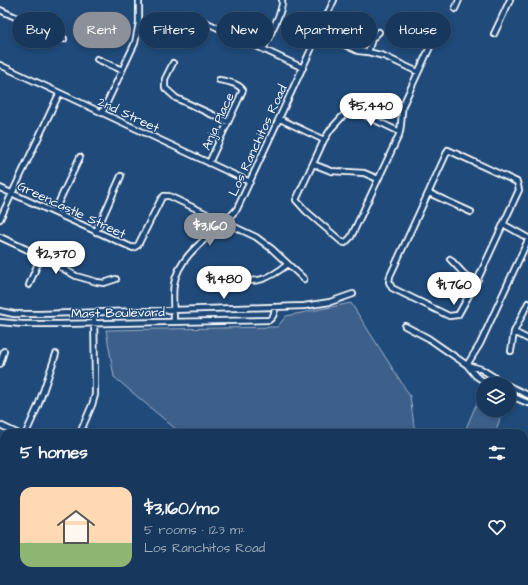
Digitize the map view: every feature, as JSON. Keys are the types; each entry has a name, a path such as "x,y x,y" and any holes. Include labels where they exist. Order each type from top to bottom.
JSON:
{"street":[{"path":"102,114 135,43 139,23 139,0"},
{"path":"263,49 283,5 282,0"},
{"name":"Los Ranchitos Road","path":"329,12 334,0"},
{"path":"455,9 459,0"},
{"path":"494,34 510,0"},
{"path":"0,10 12,15"},
{"path":"209,24 303,68"},
{"path":"368,52 372,40 379,32"},
{"name":"Los Ranchitos Road","path":"174,322 174,284 182,262 237,209 312,48"},
{"path":"352,48 358,51 384,56 418,72"},
{"path":"400,132 350,108 330,129 324,140 296,200 306,211 342,242 345,243 351,237 400,132 403,105 430,48"},
{"path":"97,59 122,70"},
{"path":"173,63 165,79 165,88 176,98 228,122"},
{"name":"2nd Street","path":"0,65 59,94 250,182"},
{"name":"Anja Place","path":"210,163 243,90 240,86 219,80"},
{"path":"0,219 59,94"},
{"path":"280,119 324,140"},
{"path":"448,150 516,182 519,190 477,281 458,315 449,316 392,288 389,282 390,276 429,193 448,150"},
{"path":"54,212 80,157"},
{"path":"313,164 331,171 364,172 378,179"},
{"path":"96,232 121,176"},
{"name":"Greencastle Street","path":"0,188 133,248 138,246 157,206 164,196 169,196 225,222"},
{"path":"429,193 471,212"},
{"path":"225,222 256,237 304,279"},
{"path":"467,365 480,344 528,239 504,224"},
{"path":"0,237 41,256 76,276 104,283 116,279"},
{"path":"28,284 41,256"},
{"path":"450,259 465,275 477,281"},
{"path":"230,280 247,282 262,280 273,275 288,264"},
{"name":"Mast Boulevard","path":"0,311 14,314 34,314 304,306 330,302 353,294"},
{"path":"511,351 514,332 528,303"},
{"name":"Mast Boulevard","path":"0,322 22,324 269,320 273,318 275,307"},
{"path":"82,429 92,405 96,379 94,313"},
{"path":"405,326 428,338 467,365 478,377"},
{"path":"514,332 528,339"},
{"path":"0,364 4,352"},
{"path":"28,429 38,406 56,354"},
{"path":"467,365 481,369 493,377"},
{"path":"516,389 528,395"},
{"path":"516,398 528,403"}],"shaded area":[{"path":"351,303 410,396 414,429 176,429 114,377 106,330 277,327 286,316"},
{"path":"476,405 476,417 501,417 496,429 466,429"}]}
